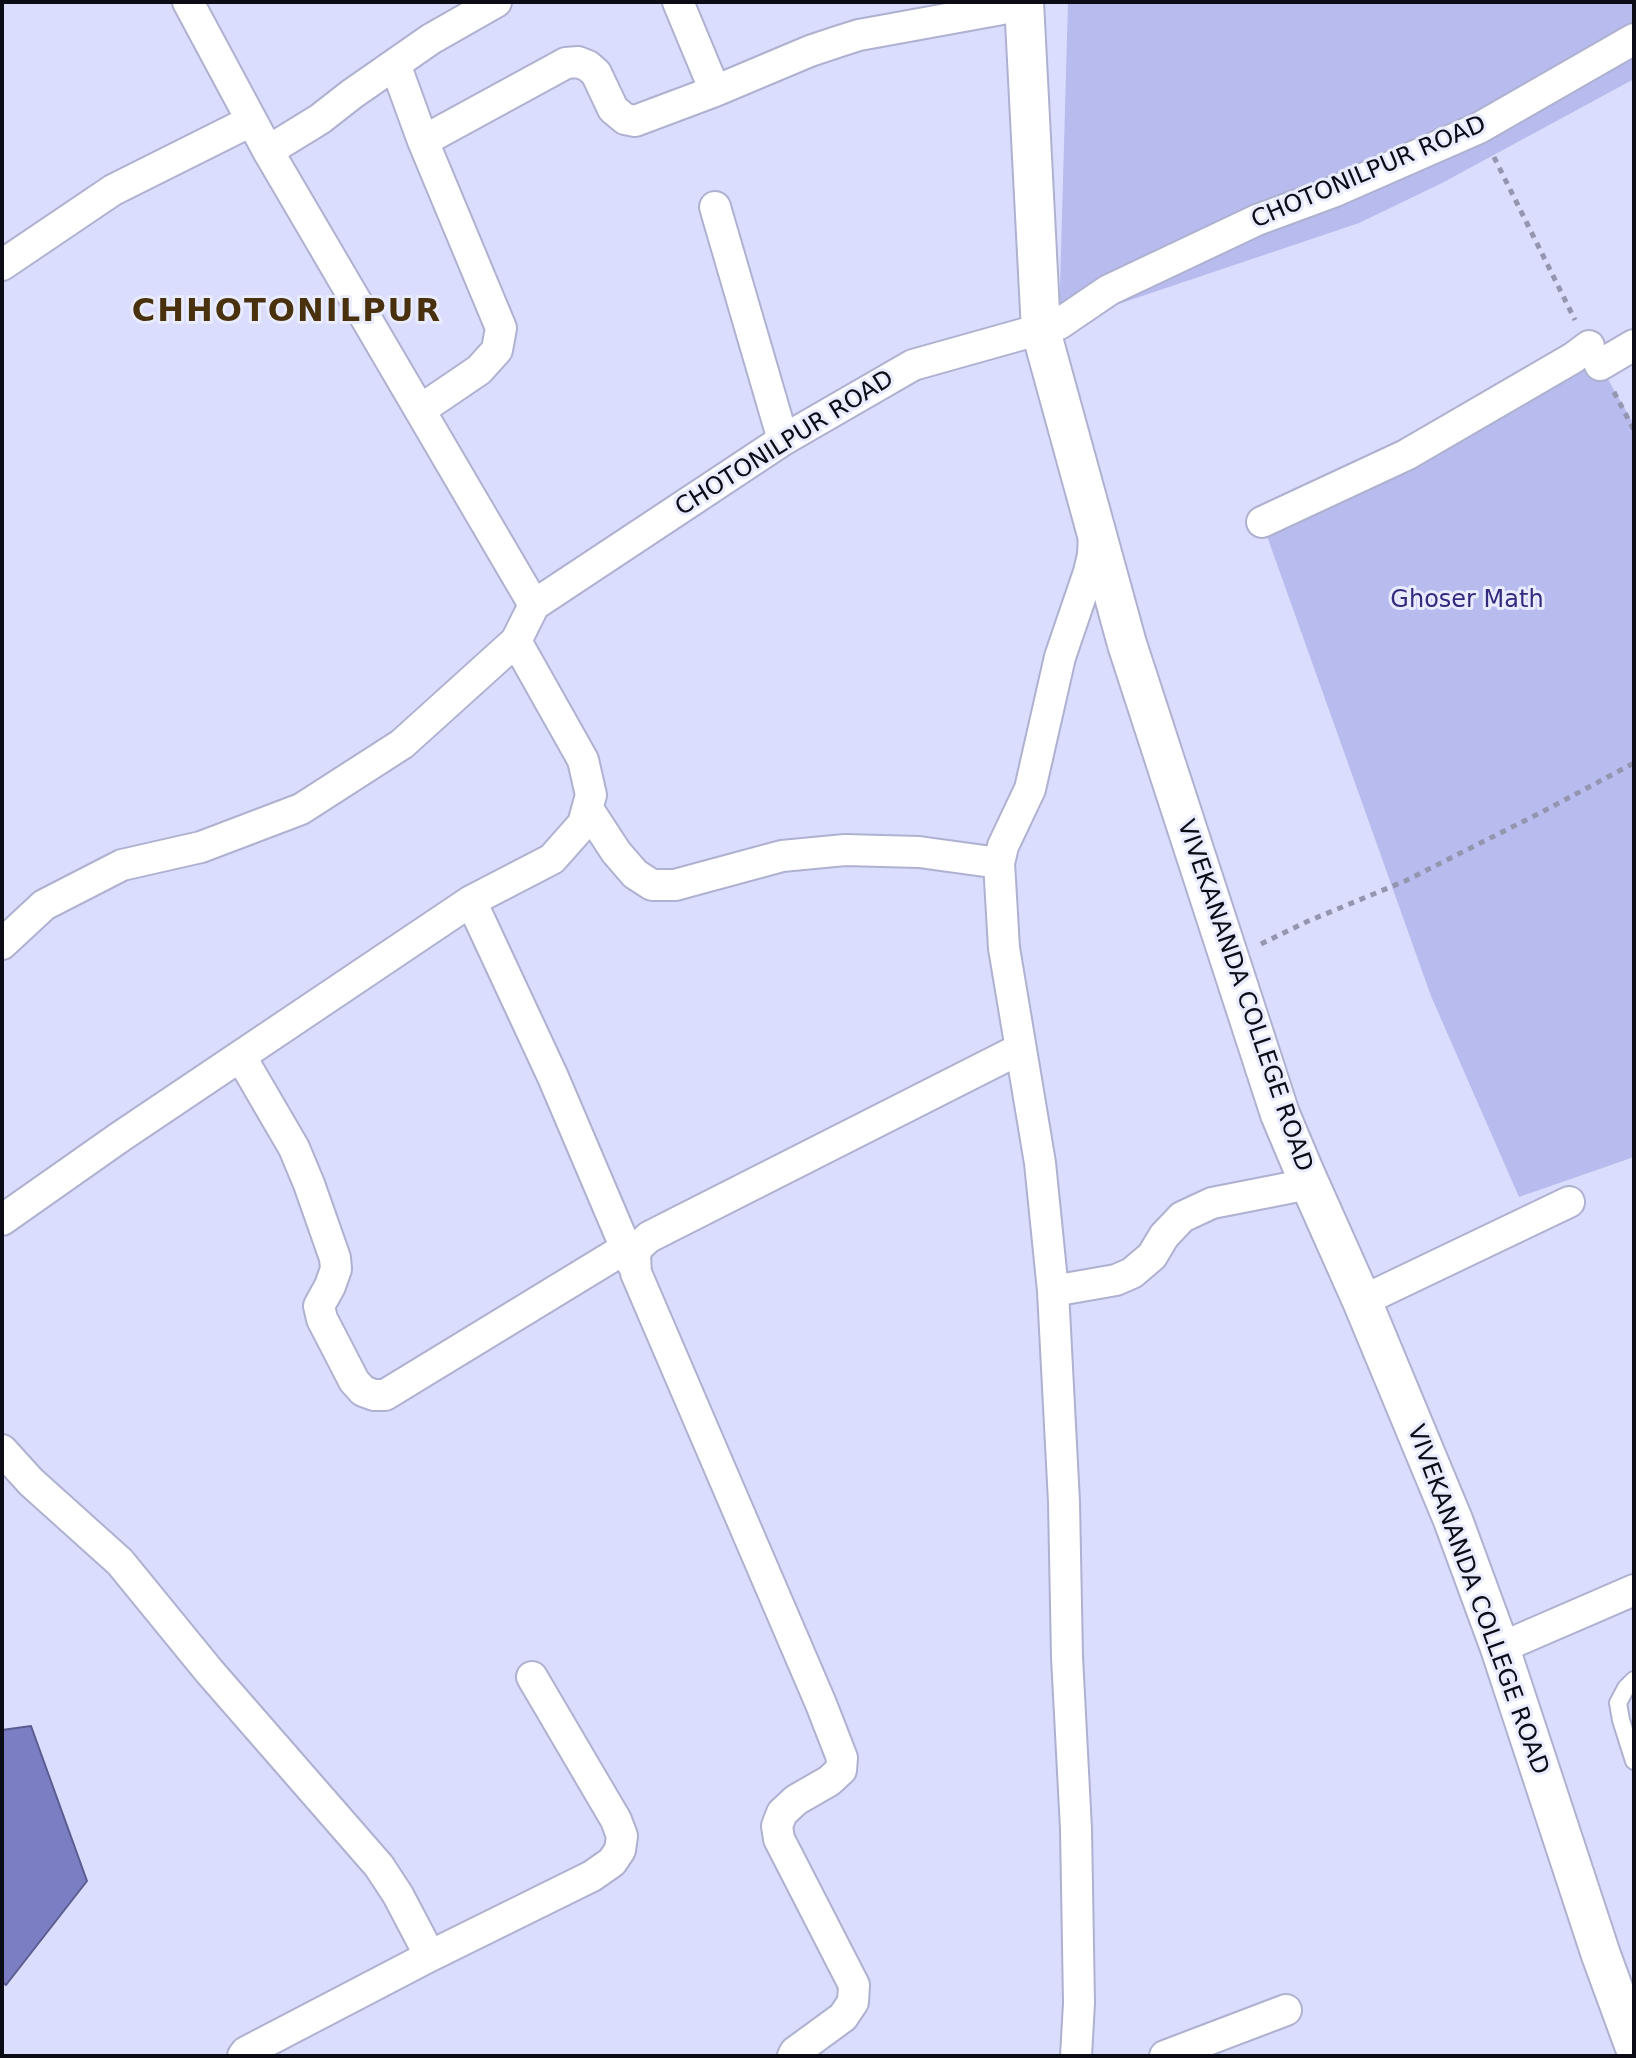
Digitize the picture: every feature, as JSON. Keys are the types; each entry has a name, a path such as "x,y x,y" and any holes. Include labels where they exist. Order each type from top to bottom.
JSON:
{"street":[{"path":"188,2 268,151 534,605"},
{"path":"268,151 320,119 431,39 496,2"},
{"path":"678,2 715,91"},
{"path":"423,141 566,63 578,62 588,66 596,73 613,109 625,119 635,121 849,38 1023,3"},
{"name":"VIVEKANANDA COLLEGE ROAD","path":"1023,3 1041,331 1127,644 1280,1114 1453,1520 1500,1648 1601,1955 1634,2045"},
{"name":"CHOTONILPUR ROAD","path":"2,944 44,905 122,865 201,847 301,809 402,744 516,641 534,605 783,440 913,365 1059,324 1109,290 1243,226 1333,192 1479,128 1634,39"},
{"path":"395,64 423,141 501,328 497,350 479,370 420,410"},
{"path":"2,265 113,190 251,121"},
{"path":"715,207 783,440"},
{"path":"1262,522 1406,455 1573,358 1594,356 1634,345"},
{"path":"1076,2056 1079,2003 1076,1829 1053,1291 1040,1163 1004,948 999,863 1003,846 1030,789 1060,657 1089,572 1095,524"},
{"path":"2,1220 471,901 552,859 583,824 591,795 583,760 516,641"},
{"path":"588,809 616,852 635,874 652,885 675,885 782,856 845,850 919,852 999,863"},
{"path":"471,901 553,1077 842,1758 841,1770 829,1781 796,1800 782,1813 777,1826 779,1839 854,1985 853,2002 843,2017 793,2056"},
{"path":"241,1057 294,1148 335,1258 336,1269 319,1306 322,1319 354,1381 363,1391 385,1395 631,1260 638,1247 649,1237 1020,1049"},
{"path":"1053,1291 1116,1280 1132,1273 1152,1256 1164,1236 1182,1217 1212,1203 1309,1184"},
{"path":"1362,1301 1569,1202"},
{"path":"2,1450 31,1482 120,1562 219,1683 379,1866 430,1956"},
{"path":"1500,1648 1634,1590"},
{"path":"243,2056 430,1956 592,1876 612,1862 620,1850 622,1836 616,1820 532,1677"},
{"path":"1165,2056 1286,2010"}],"lane":[{"path":"1634,1680 1618,1703 1634,1761"}],"path":[{"path":"1479,128 1634,430"},
{"path":"1229,959 1306,922 1405,881 1634,763"}],"green space":[{"path":"1068,2 1634,2 1634,79 1442,183 1359,223 1059,324"},
{"name":"Ghoser Math","path":"1589,346 1634,425 1634,1157 1519,1197 1431,996 1262,522"}],"shaded area":[{"path":"31,1726 87,1881 6,1985 2,1982 2,1730"}],"district":[{"name":"CHHOTONILPUR","path":"287,313"}]}
